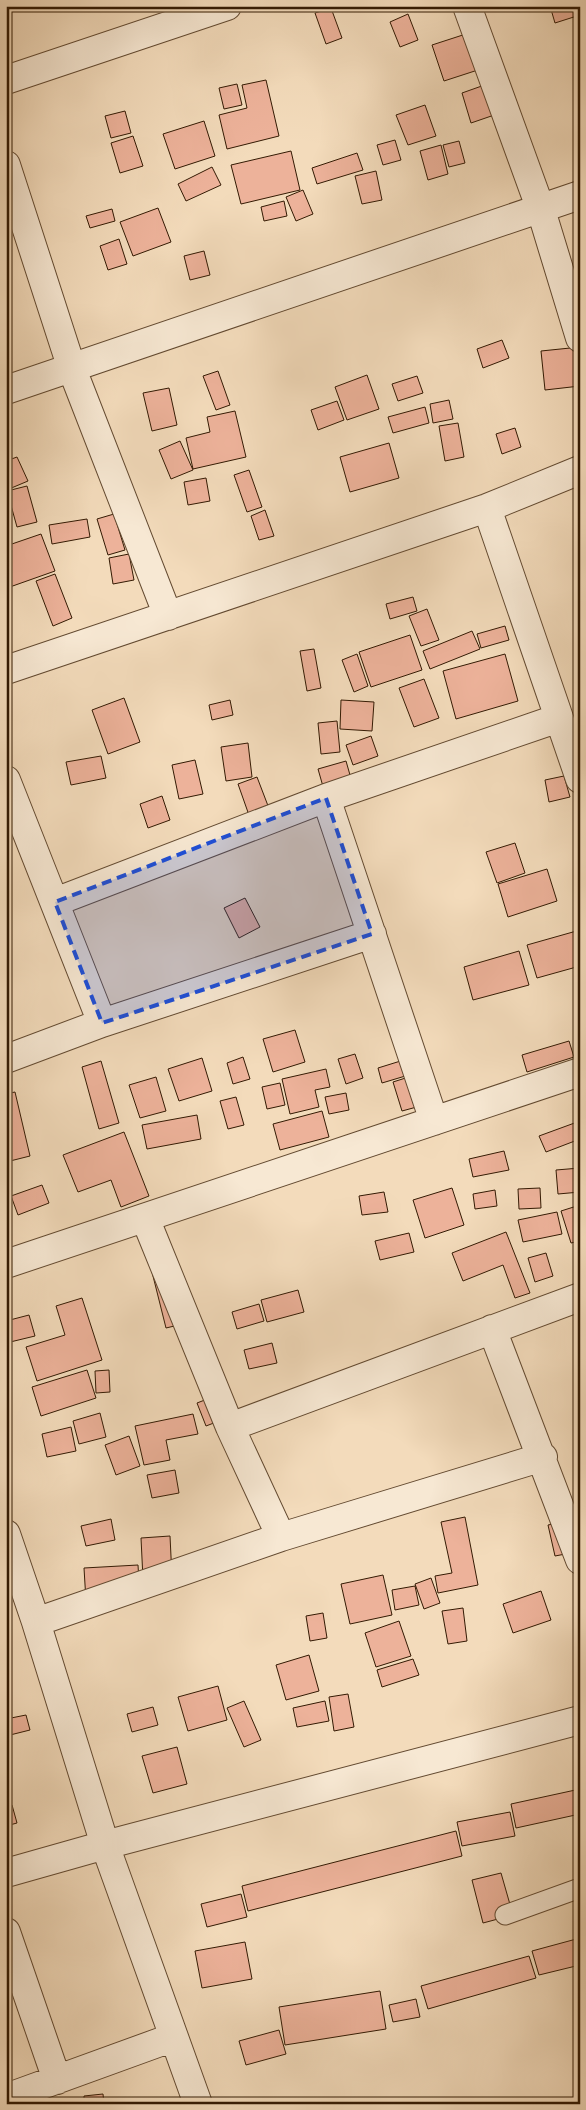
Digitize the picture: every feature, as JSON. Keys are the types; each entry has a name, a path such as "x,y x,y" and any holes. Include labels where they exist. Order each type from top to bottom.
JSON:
{"street":[{"path":"6,80 227,6"},
{"path":"467,6 541,210 580,338"},
{"path":"6,166 72,369 168,616"},
{"path":"6,390 580,196"},
{"path":"6,670 487,508 580,470"},
{"path":"487,508 580,779"},
{"path":"56,902 326,798 559,718"},
{"path":"6,780 56,902 102,1023"},
{"path":"326,798 434,1121"},
{"path":"6,1059 102,1023 372,934"},
{"path":"6,1264 580,1072"},
{"path":"145,1218 230,1427 281,1537"},
{"path":"230,1427 580,1297"},
{"path":"492,1329 580,1560"},
{"path":"36,1622 281,1537 542,1457"},
{"path":"6,1534 36,1622 104,1845 198,2104"},
{"path":"6,1873 104,1845 580,1720"},
{"path":"6,1932 57,2080"},
{"path":"6,2098 174,2037"}],"lane":[{"path":"506,1915 580,1888"}],"highlighted area":[{"path":"326,798 372,934 102,1023 55,902"}],"building":[{"path":"550,6 580,6 580,15 555,23"},
{"path":"331,8 342,38 326,44 315,13"},
{"path":"408,14 418,40 400,47 390,22"},
{"path":"472,32 484,68 444,81 432,45"},
{"path":"266,80 279,136 227,149 219,115 247,108 242,85"},
{"path":"493,82 503,112 471,123 462,93"},
{"path":"237,84 242,105 224,109 219,88"},
{"path":"425,105 436,136 408,145 396,115"},
{"path":"125,111 131,133 111,138 105,116"},
{"path":"580,119 580,141 575,120"},
{"path":"204,121 215,156 175,169 163,134"},
{"path":"133,136 143,166 120,173 111,143"},
{"path":"395,140 401,160 383,165 377,145"},
{"path":"459,141 465,163 449,167 443,145"},
{"path":"441,145 448,174 428,180 420,151"},
{"path":"291,151 300,190 241,204 231,165"},
{"path":"357,153 363,170 317,184 312,168"},
{"path":"212,167 221,185 186,201 178,184"},
{"path":"376,171 382,200 362,204 355,176"},
{"path":"303,190 313,214 296,221 286,197"},
{"path":"284,201 287,216 264,221 261,207"},
{"path":"158,208 171,242 133,256 120,222"},
{"path":"112,209 115,221 90,228 86,216"},
{"path":"119,239 127,264 108,270 100,246"},
{"path":"204,251 210,275 190,280 184,256"},
{"path":"502,340 509,358 483,368 477,349"},
{"path":"580,347 580,386 545,390 541,351"},
{"path":"218,371 230,405 216,410 203,376"},
{"path":"367,375 379,409 347,420 335,387"},
{"path":"417,376 423,393 398,401 392,384"},
{"path":"169,388 177,425 152,431 143,393"},
{"path":"449,400 453,419 433,423 430,404"},
{"path":"337,401 344,420 318,430 311,410"},
{"path":"425,407 429,423 393,433 388,417"},
{"path":"235,411 246,457 193,469 186,438 210,432 207,417"},
{"path":"458,423 464,457 445,461 439,426"},
{"path":"515,428 521,447 502,454 496,434"},
{"path":"180,441 193,470 171,479 159,450"},
{"path":"389,443 399,478 350,492 340,457"},
{"path":"17,457 28,481 9,489 6,483 6,461"},
{"path":"249,470 262,507 247,512 234,475"},
{"path":"206,478 210,501 188,505 184,482"},
{"path":"27,486 37,522 17,527 7,491"},
{"path":"265,510 274,536 259,540 251,516"},
{"path":"114,514 125,550 108,555 97,519"},
{"path":"87,519 90,537 52,544 49,525"},
{"path":"41,534 55,571 7,588 6,546"},
{"path":"129,554 134,580 113,584 109,558"},
{"path":"55,574 72,618 53,626 36,581"},
{"path":"413,597 417,611 390,619 386,604"},
{"path":"427,609 439,640 421,646 409,616"},
{"path":"505,626 509,640 481,648 477,634"},
{"path":"472,631 480,649 430,669 423,651"},
{"path":"410,635 422,670 371,687 359,652"},
{"path":"314,649 321,688 307,691 300,651"},
{"path":"357,654 368,686 354,692 342,660"},
{"path":"505,654 518,701 456,719 443,671"},
{"path":"424,679 439,718 414,727 399,688"},
{"path":"124,698 140,742 108,754 92,710"},
{"path":"230,700 233,715 212,720 209,705"},
{"path":"341,700 374,702 372,731 340,729"},
{"path":"337,721 340,752 321,754 318,723"},
{"path":"371,736 378,756 353,765 346,745"},
{"path":"248,743 252,777 226,781 221,747"},
{"path":"101,756 106,778 71,785 66,762"},
{"path":"195,760 203,794 179,799 172,765"},
{"path":"346,761 352,782 324,790 318,769"},
{"path":"564,776 570,797 549,802 545,780"},
{"path":"257,777 270,811 250,818 238,784"},
{"path":"162,796 170,820 148,828 140,804"},
{"path":"515,843 525,873 497,883 486,852"},
{"path":"547,869 557,901 508,917 498,884"},
{"path":"245,898 260,927 239,938 224,908"},
{"path":"580,930 580,966 537,978 527,945"},
{"path":"519,951 529,985 473,1000 464,967"},
{"path":"295,1030 305,1062 273,1072 263,1039"},
{"path":"569,1041 574,1057 527,1072 522,1055"},
{"path":"355,1054 363,1078 346,1084 338,1059"},
{"path":"243,1057 250,1079 233,1084 227,1063"},
{"path":"202,1058 212,1091 179,1101 168,1069"},
{"path":"407,1059 412,1074 382,1083 378,1068"},
{"path":"101,1061 119,1123 99,1129 82,1067"},
{"path":"326,1069 330,1087 315,1090 319,1107 290,1114 282,1079"},
{"path":"415,1075 424,1105 402,1111 393,1082"},
{"path":"156,1077 166,1111 140,1118 129,1085"},
{"path":"280,1083 285,1105 267,1109 262,1087"},
{"path":"15,1092 30,1156 6,1162 6,1094"},
{"path":"346,1093 349,1110 329,1114 325,1097"},
{"path":"236,1097 244,1125 228,1129 220,1101"},
{"path":"322,1111 329,1137 280,1150 273,1124"},
{"path":"197,1115 201,1139 147,1149 142,1125"},
{"path":"580,1121 580,1139 546,1152 539,1136"},
{"path":"124,1132 149,1196 121,1207 111,1180 78,1192 63,1155"},
{"path":"504,1151 509,1170 473,1177 469,1159"},
{"path":"580,1168 580,1192 558,1194 556,1170"},
{"path":"42,1185 49,1203 18,1215 11,1196"},
{"path":"452,1188 464,1225 425,1238 413,1200"},
{"path":"540,1188 541,1208 519,1209 518,1189"},
{"path":"495,1190 497,1206 475,1209 473,1194"},
{"path":"384,1192 388,1212 362,1215 359,1196"},
{"path":"580,1205 580,1241 571,1243 561,1211"},
{"path":"557,1212 562,1234 523,1242 518,1220"},
{"path":"506,1232 530,1293 515,1298 503,1265 463,1281 452,1253"},
{"path":"409,1233 414,1252 380,1260 375,1241"},
{"path":"546,1253 553,1276 535,1282 528,1258"},
{"path":"151,1268 187,1323 166,1328"},
{"path":"298,1290 304,1312 267,1322 261,1300"},
{"path":"82,1298 102,1360 37,1381 26,1347 65,1335 56,1306"},
{"path":"259,1304 264,1321 237,1329 232,1312"},
{"path":"29,1315 35,1336 6,1343 6,1321"},
{"path":"272,1343 277,1363 249,1369 244,1350"},
{"path":"87,1370 96,1398 41,1416 32,1387"},
{"path":"109,1370 110,1392 96,1393 95,1371"},
{"path":"223,1393 232,1416 206,1426 197,1403"},
{"path":"100,1413 106,1437 79,1444 73,1421"},
{"path":"193,1414 198,1434 166,1440 170,1460 144,1465 135,1426"},
{"path":"71,1427 76,1451 47,1457 42,1434"},
{"path":"129,1436 140,1466 116,1475 105,1445"},
{"path":"175,1470 179,1493 152,1498 147,1475"},
{"path":"465,1517 478,1585 438,1593 435,1576 452,1573 441,1522"},
{"path":"111,1519 115,1540 86,1546 81,1526"},
{"path":"568,1521 576,1552 555,1556 548,1525"},
{"path":"170,1536 172,1577 143,1579 141,1538"},
{"path":"138,1565 140,1598 86,1601 84,1568"},
{"path":"383,1575 392,1615 350,1624 341,1584"},
{"path":"431,1578 440,1603 424,1609 415,1584"},
{"path":"415,1586 419,1605 395,1610 392,1590"},
{"path":"541,1591 551,1620 513,1633 503,1604"},
{"path":"463,1608 467,1641 448,1644 442,1611"},
{"path":"323,1613 327,1638 310,1641 306,1616"},
{"path":"399,1621 411,1656 376,1667 365,1633"},
{"path":"309,1655 319,1691 286,1700 276,1665"},
{"path":"413,1659 419,1675 382,1687 377,1670"},
{"path":"218,1686 227,1720 188,1731 178,1697"},
{"path":"348,1694 354,1727 334,1731 329,1697"},
{"path":"244,1701 261,1740 244,1747 227,1708"},
{"path":"325,1701 329,1721 297,1727 293,1708"},
{"path":"153,1707 158,1725 132,1732 127,1714"},
{"path":"26,1715 30,1730 6,1736 6,1719"},
{"path":"177,1747 187,1784 153,1793 142,1756"},
{"path":"580,1789 580,1814 516,1828 511,1804"},
{"path":"12,1805 17,1823 6,1826 6,1806"},
{"path":"510,1812 515,1836 462,1846 457,1822"},
{"path":"456,1831 462,1856 248,1911 242,1886"},
{"path":"501,1873 513,1915 483,1923 472,1880"},
{"path":"241,1894 247,1917 207,1927 201,1904"},
{"path":"580,1938 580,1965 539,1975 532,1951"},
{"path":"245,1942 252,1979 202,1988 195,1951"},
{"path":"529,1956 536,1978 428,2009 421,1986"},
{"path":"380,1991 386,2029 285,2045 279,2007"},
{"path":"416,1999 420,2017 393,2022 389,2005"},
{"path":"279,2030 286,2054 246,2065 239,2041"},
{"path":"103,2094 104,2104 84,2104 84,2096"}]}
